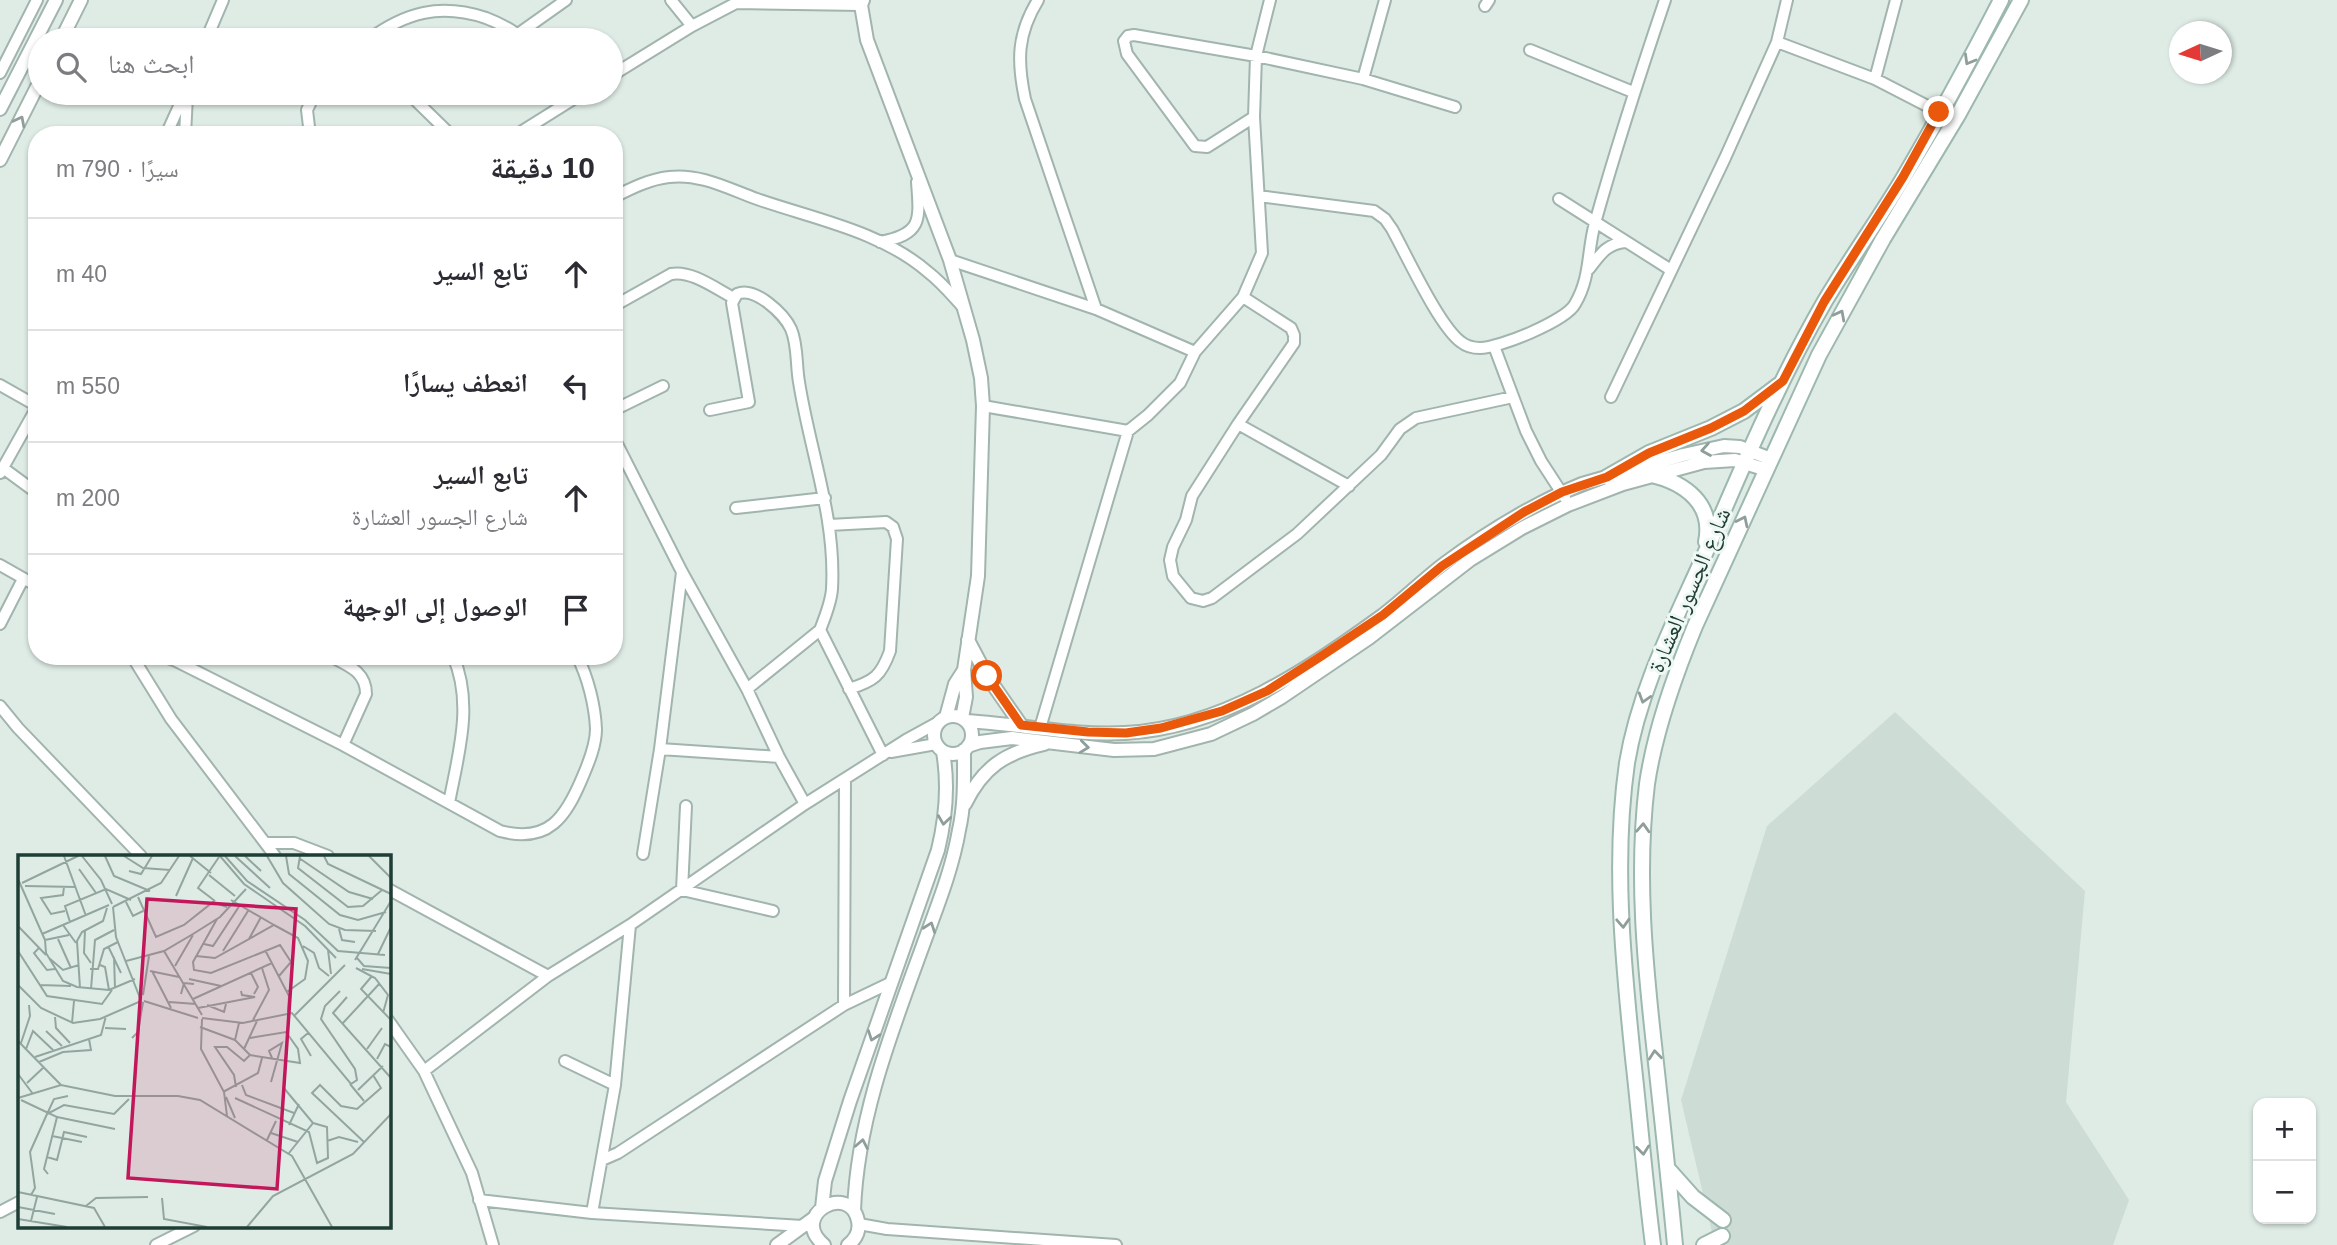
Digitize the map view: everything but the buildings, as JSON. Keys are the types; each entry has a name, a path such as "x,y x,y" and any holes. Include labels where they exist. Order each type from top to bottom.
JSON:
{"main road":[{"name":"شارع الجسور العشارة","path":"1652,1238 1625,964 1621,877 1624,789 1628,759 1646,691 1747,456 1783,381 1824,302 1903,177 2001,0"},
{"name":"شارع الجسور العشارة","path":"1675,1239 1649,1001 1642,896 1641,858 1654,748 1678,668 1797,401 1843,309 1958,115 2021,0"},
{"path":"1607,477 1649,453 1711,428 1744,411 1783,381"},
{"path":"1652,475 1679,484 1689,491 1699,504 1708,534 1703,556"},
{"path":"1668,1169 1693,1197 1723,1220"},
{"path":"1649,1211 1672,1214"},
{"path":"1704,1245 1722,1236"},
{"path":"1652,1238 1675,1239"}],"street":[{"path":"0,73 37,0"},
{"path":"42,28 56,0"},
{"path":"67,28 82,0"},
{"path":"211,28 223,0"},
{"path":"421,12 426,0"},
{"path":"531,28 566,0"},
{"path":"671,0 692,26"},
{"path":"1038,0 1023,29 1019,48 1019,72 1025,99 1096,309"},
{"path":"1040,728 1128,431 1180,383 1195,352 1243,297 1262,253 1254,117 1256,56 1270,0"},
{"path":"1363,79 1385,0"},
{"path":"1259,196 1374,211 1385,219 1392,229 1440,317 1452,334 1468,346 1494,346 1555,321 1575,305 1589,269 1595,221 1633,92 1665,0"},
{"path":"1611,397 1777,42 1787,0"},
{"path":"1875,79 1896,0"},
{"path":"623,69 737,1 862,3 865,31 872,55 950,260 981,377 983,406 978,576 964,670 964,719 972,736 966,748 960,831 943,891 884,1055 871,1099 855,1181 858,1228 848,1245"},
{"path":"388,28 421,12 442,9 471,13 495,21 506,28"},
{"path":"1254,117 1208,146 1195,146 1127,54 1124,41 1128,36 1134,35 1256,56 1363,79 1455,107"},
{"path":"1777,42 1875,79 1939,112"},
{"path":"1530,50 1633,92"},
{"path":"0,109 28,54"},
{"path":"0,160 28,105"},
{"path":"170,126 180,105"},
{"path":"185,126 186,105"},
{"path":"309,105 307,110 309,126"},
{"path":"420,105 442,126"},
{"path":"528,126 555,105"},
{"path":"880,243 911,232 917,222 917,170"},
{"path":"623,193 648,182 670,177 690,177 715,183 822,219 880,243 928,271 963,307"},
{"path":"1559,199 1671,270"},
{"path":"1589,269 1606,248 1614,243 1625,242"},
{"path":"950,260 1096,309 1195,352"},
{"path":"623,301 675,273 688,274 734,298"},
{"path":"710,410 746,404 750,399 732,309 734,298 742,292 752,293 769,304 792,330 799,383 825,498 832,590 820,630 747,689"},
{"path":"1243,297 1291,328 1294,343 1192,496 1186,520 1170,560 1173,576 1191,598 1203,601 1212,598 1297,534 1381,455 1400,429 1416,418 1513,397"},
{"path":"1494,346 1541,461 1568,505"},
{"path":"0,384 28,401"},
{"path":"623,406 663,386"},
{"path":"983,406 1128,431"},
{"path":"28,423 2,471 28,487"},
{"path":"1238,424 1349,486"},
{"path":"424,1072 548,976 630,925 805,804 941,720 964,719 1040,728 1126,733 1161,728 1222,711 1267,691 1383,615 1461,552 1524,512 1562,492 1711,448 1732,446 1747,456 1769,464"},
{"path":"623,456 805,804"},
{"path":"886,753 940,748 954,754 991,740 1012,738 1114,750 1154,748 1210,734 1254,714 1282,697 1369,638 1470,560 1522,528 1568,505 1622,484 1703,462 1747,456"},
{"path":"736,508 825,498"},
{"path":"829,525 886,522 893,527 897,539 890,651 885,667 877,677 849,689"},
{"path":"0,565 28,582"},
{"path":"643,854 660,749 682,572"},
{"path":"0,624 23,579"},
{"path":"820,630 849,689 886,753"},
{"path":"968,640 987,676 1021,725"},
{"path":"138,665 171,719 274,855"},
{"path":"184,665 343,745 500,831 519,836 537,833 552,826 564,814 591,756 596,730 582,665"},
{"path":"343,745 366,694 359,673 345,665"},
{"path":"449,803 465,701 456,665"},
{"path":"824,1245 815,1235 813,1217 850,1101 930,878 943,831 947,796 940,748 933,734 964,670"},
{"path":"0,706 140,855"},
{"path":"963,807 984,772 1027,748 1051,743"},
{"path":"660,749 779,757"},
{"path":"844,1004 845,779"},
{"path":"682,890 686,806"},
{"path":"266,843 294,844 325,855"},
{"path":"390,890 548,976"},
{"path":"682,890 773,911"},
{"path":"592,1213 615,1086 630,925"},
{"path":"602,1160 618,1153 844,1004 892,982"},
{"path":"390,1023 424,1072 472,1173 493,1245"},
{"path":"565,1061 615,1086"},
{"path":"479,1200 592,1213 813,1217"},
{"path":"0,1212 18,1203"},
{"path":"777,1245 813,1217 839,1203 858,1228"},
{"path":"156,1245 190,1228"},
{"path":"858,1228 1116,1245"}],"shaded area":[{"path":"1895,712 2085,891 2066,1102 2129,1200 2113,1245 1715,1245 1681,1100 1767,826"}],"route":[{"path":"987,676 1021,725 1126,733 1161,728 1222,711 1267,691 1323,655 1383,615 1461,552 1524,512 1562,492 1607,477 1649,453 1711,428 1744,411 1783,381 1824,302 1903,177 1939,112"}]}
